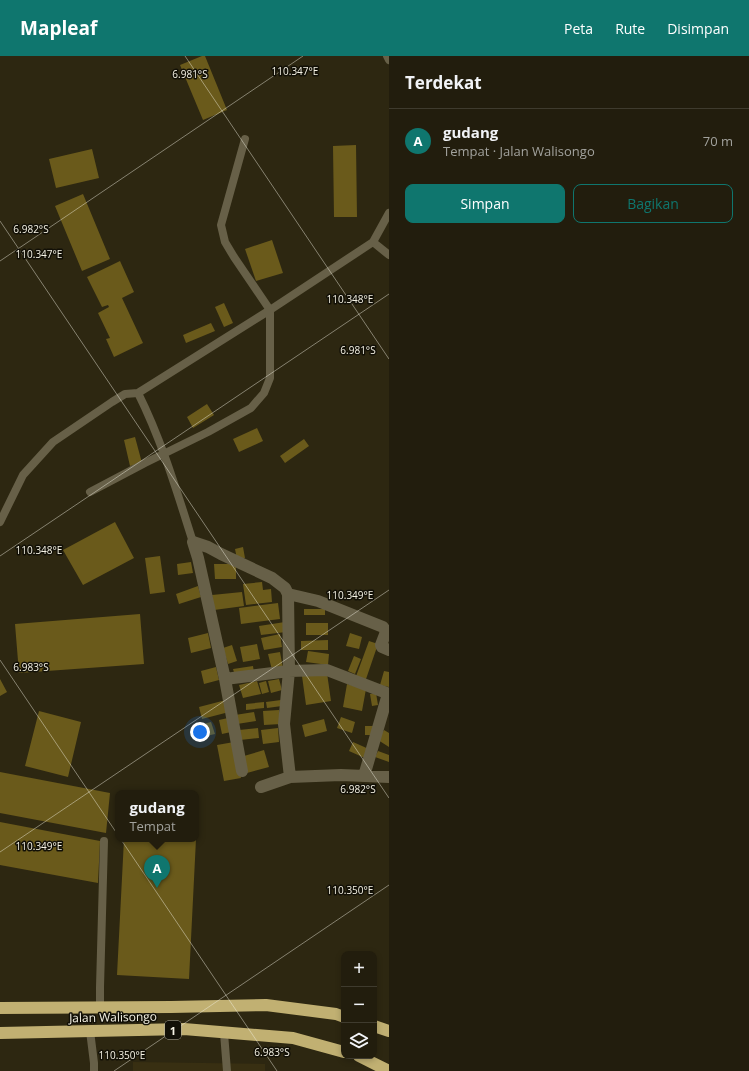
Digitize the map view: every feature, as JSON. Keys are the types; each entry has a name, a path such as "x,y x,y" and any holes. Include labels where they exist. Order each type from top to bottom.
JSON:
{"highway":[{"name":"Jalan Walisongo","path":"0,1008 266,1005 341,1016"},
{"path":"377,1027 389,1032"},
{"name":"Jalan Walisongo","path":"0,1033 184,1029 293,1038 341,1051"},
{"path":"366,1059 389,1071"}],"street":[{"path":"193,542 208,546 221,554 272,578 286,588 288,594 289,671 284,724 290,777"},
{"path":"193,542 226,679 242,771"},
{"path":"288,594 318,601 383,627 386,632 381,646 389,650"},
{"path":"226,679 289,671 327,670 388,694 364,776"},
{"path":"261,787 290,777 341,775 389,777"}],"lane":[{"path":"387,56 389,60"},
{"path":"90,492 208,432 251,408 264,393 270,378 270,310 225,242 221,225 245,140"},
{"path":"0,522 23,475 53,442 125,394 138,394 373,242 389,213"},
{"path":"373,242 389,255"},
{"path":"138,394 145,407 164,454 193,542"},
{"path":"100,1007 104,841"},
{"path":"90,1031 94,1071"},
{"path":"224,1033 227,1071"}],"shaded area":[{"path":"133,1062 265,1064 265,1071 133,1071"}],"building":[{"path":"205,56 227,110 203,120 180,65"},
{"path":"356,145 357,217 334,217 333,146"},
{"path":"92,149 99,178 56,188 49,159"},
{"path":"83,194 110,259 82,271 55,206"},
{"path":"272,240 283,273 256,281 245,249"},
{"path":"120,261 134,292 122,298 143,343 114,357 106,339 110,338 98,313 109,307 108,305 102,307 87,277"},
{"path":"224,303 233,323 224,327 215,307"},
{"path":"211,323 215,331 186,343 183,335"},
{"path":"207,404 214,415 193,428 187,417"},
{"path":"257,428 263,441 239,452 233,439"},
{"path":"135,437 142,463 130,466 124,440"},
{"path":"304,439 309,446 285,463 280,456"},
{"path":"115,522 134,558 83,585 63,550"},
{"path":"243,547 245,558 237,559 235,549"},
{"path":"160,556 165,592 150,594 145,558"},
{"path":"191,562 193,573 178,575 177,564"},
{"path":"214,564 236,564 236,579 215,579"},
{"path":"262,582 263,590 271,589 272,602 246,605 243,584"},
{"path":"198,586 201,597 179,604 176,594"},
{"path":"242,592 244,606 214,610 212,595"},
{"path":"278,603 280,619 241,624 239,608"},
{"path":"304,609 325,609 325,615 304,615"},
{"path":"140,614 144,664 19,673 15,624"},
{"path":"285,622 286,632 261,635 259,626"},
{"path":"306,623 328,623 328,635 306,635"},
{"path":"208,633 211,648 191,653 188,638"},
{"path":"350,633 362,637 359,649 346,646"},
{"path":"280,634 282,647 264,650 261,638"},
{"path":"328,640 328,650 301,650 301,641"},
{"path":"369,641 378,644 365,682 355,679"},
{"path":"257,644 260,659 243,662 240,647"},
{"path":"232,645 237,661 228,664 223,648"},
{"path":"308,651 329,654 328,665 306,662"},
{"path":"280,652 283,668 272,670 268,654"},
{"path":"354,656 361,659 355,674 348,671"},
{"path":"253,666 254,673 235,676 233,669"},
{"path":"216,667 219,680 204,684 201,671"},
{"path":"384,671 389,672 389,687 380,685"},
{"path":"327,673 331,701 306,705 302,676"},
{"path":"0,679 7,692 0,696"},
{"path":"279,679 282,690 271,693 268,681"},
{"path":"257,681 261,694 243,698 239,685"},
{"path":"266,681 269,692 262,694 259,683"},
{"path":"347,684 366,689 362,711 343,707"},
{"path":"376,693 378,705 372,706 370,694"},
{"path":"226,700 229,712 202,719 199,707"},
{"path":"281,700 282,706 267,708 266,702"},
{"path":"264,702 264,708 246,710 246,704"},
{"path":"279,710 281,724 264,725 263,711"},
{"path":"39,711 81,722 68,777 25,766"},
{"path":"254,712 256,721 237,724 235,715"},
{"path":"341,717 355,722 352,733 337,728"},
{"path":"228,718 231,732 222,734 219,720"},
{"path":"324,719 327,731 305,737 302,725"},
{"path":"211,722 215,734 206,736 203,724"},
{"path":"365,726 373,726 373,735 365,735"},
{"path":"258,728 259,738 240,740 239,730"},
{"path":"278,728 279,742 263,744 261,730"},
{"path":"384,730 389,733 389,747 378,740"},
{"path":"234,742 241,778 224,781 217,745"},
{"path":"353,742 371,750 367,759 349,751"},
{"path":"264,750 269,767 247,773 244,756"},
{"path":"378,751 389,755 389,762 375,757"},
{"path":"0,772 110,793 106,833 0,813"},
{"path":"0,822 100,841 98,883 0,865"},
{"path":"124,842 196,842 189,979 117,975"}],"place":[{"name":"gudang","path":"157,888"}]}
